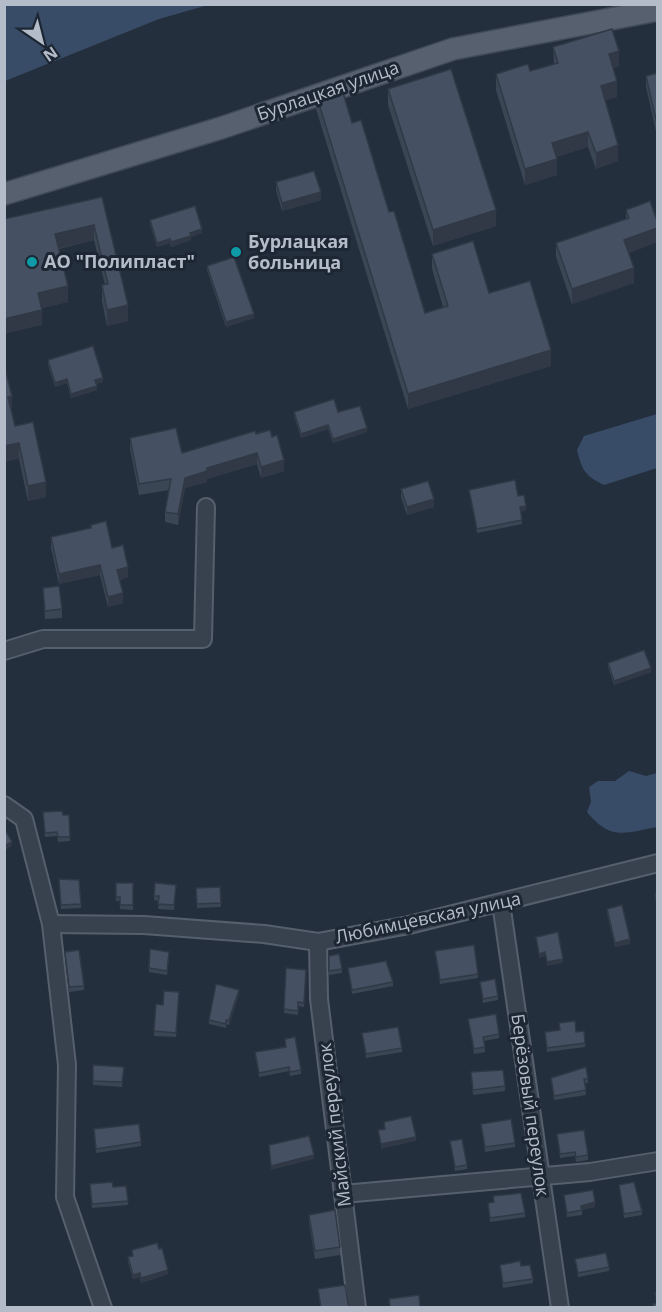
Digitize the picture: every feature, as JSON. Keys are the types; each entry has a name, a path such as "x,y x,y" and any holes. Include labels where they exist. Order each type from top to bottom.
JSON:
{"main road":[{"name":"Бурлацкая улица","path":"4,194 221,128 444,52 493,40 657,10"}],"street":[{"path":"4,651 43,639 203,639 206,507"},
{"path":"4,805 24,819 51,924 67,1065 65,1197 104,1308"},
{"name":"Любимцевская улица","path":"51,924 144,925 264,933 318,942 409,925 657,863"},
{"name":"Берёзовый переулок","path":"501,903 560,1308"},
{"name":"Майский переулок","path":"318,942 319,999 357,1308"},
{"path":"343,1194 590,1172 657,1161"}],"water":[{"path":"5,4 208,5 159,19 5,81"},
{"path":"657,414 657,468 604,485 592,479 585,472 577,450 584,436"},
{"path":"629,771 646,776 657,773 657,827 619,833 603,827 587,812 591,802 589,787 598,781 615,781"}],"building":[{"path":"612,29 619,51 609,54 617,81 601,86 618,145 596,153 588,132 552,143 557,159 525,169 496,74 528,64 530,71 558,63 553,47"},
{"path":"451,69 496,210 433,230 388,89"},
{"path":"657,73 657,124 646,76"},
{"path":"341,86 352,123 361,120 389,212 394,211 425,313 448,306 432,254 473,241 489,293 530,281 551,350 408,394 316,94"},
{"path":"314,171 321,192 282,203 276,182"},
{"name":"АО \"Полипласт\"","path":"102,197 128,305 107,310 102,285 108,284 94,225 55,234 68,286 38,293 42,310 4,319 4,219"},
{"path":"650,201 657,228 624,240 634,268 572,289 556,243 629,218 626,210"},
{"path":"195,206 202,229 190,233 191,236 171,242 170,239 157,243 150,220"},
{"path":"234,257 254,314 226,322 207,266"},
{"path":"93,346 103,378 95,380 97,386 71,394 67,379 55,383 48,360"},
{"path":"4,365 12,396 8,397 15,426 33,422 46,482 28,486 19,443 4,446"},
{"path":"334,399 338,412 360,406 367,428 333,439 328,425 301,434 294,412"},
{"path":"176,428 182,453 255,431 256,434 270,430 272,437 277,435 284,460 261,467 257,453 207,468 207,471 185,478 178,514 165,512 171,479 139,484 130,438"},
{"path":"515,480 518,496 524,495 526,506 520,507 522,520 477,529 469,490"},
{"path":"428,481 434,499 407,507 401,489"},
{"path":"106,521 112,548 123,545 128,567 117,570 123,593 108,597 100,565 59,574 51,537 91,528 91,525"},
{"path":"59,586 62,609 45,611 43,588"},
{"path":"644,650 651,668 614,681 608,663"},
{"path":"62,811 63,815 69,815 70,837 58,837 57,832 45,833 43,812"},
{"path":"4,828 12,842 4,846"},
{"path":"59,879 79,880 81,904 61,905"},
{"path":"116,883 133,883 133,905 120,905 120,897 116,897"},
{"path":"155,883 176,885 174,905 158,904 159,896 154,896"},
{"path":"220,887 221,903 197,904 196,888"},
{"path":"622,905 630,939 615,943 607,909"},
{"path":"558,932 563,959 547,962 545,952 539,954 536,937"},
{"path":"474,945 478,974 440,980 435,951"},
{"path":"150,949 169,952 167,971 149,968"},
{"path":"79,950 84,986 69,987 65,952"},
{"path":"339,954 342,969 329,971 329,956"},
{"path":"386,961 393,982 352,990 348,968"},
{"path":"286,968 306,970 304,1003 298,1002 298,1011 284,1009"},
{"path":"495,979 498,996 483,999 480,982"},
{"path":"216,984 239,990 226,1024 209,1020"},
{"path":"164,991 179,992 176,1033 154,1031 156,1004 163,1005"},
{"path":"496,1014 499,1034 483,1037 485,1047 474,1049 468,1019"},
{"path":"575,1021 576,1032 584,1031 585,1043 547,1048 545,1032 560,1030 559,1023"},
{"path":"398,1027 402,1048 366,1054 362,1033"},
{"path":"295,1037 301,1070 290,1072 289,1067 259,1073 255,1052 286,1047 285,1039"},
{"path":"93,1065 124,1067 122,1082 93,1081"},
{"path":"586,1067 588,1079 584,1079 586,1090 554,1096 551,1078"},
{"path":"503,1070 505,1086 473,1090 471,1072"},
{"path":"411,1116 416,1137 381,1144 378,1130 385,1129 384,1122"},
{"path":"511,1119 515,1143 485,1147 481,1124"},
{"path":"139,1124 141,1142 96,1149 94,1129"},
{"path":"584,1130 588,1155 576,1157 575,1152 560,1154 557,1134"},
{"path":"309,1136 314,1155 271,1166 269,1145"},
{"path":"462,1139 467,1165 455,1167 450,1141"},
{"path":"112,1182 113,1187 126,1186 128,1201 92,1204 90,1184"},
{"path":"634,1182 642,1211 624,1214 619,1185"},
{"path":"593,1190 595,1202 581,1206 582,1210 567,1213 564,1195"},
{"path":"521,1193 525,1213 490,1218 488,1203 494,1202 493,1196"},
{"path":"335,1210 340,1247 315,1251 309,1215"},
{"path":"157,1243 159,1249 162,1248 168,1270 141,1278 140,1273 133,1275 128,1257 133,1256 132,1250"},
{"path":"606,1253 609,1267 578,1273 575,1259"},
{"path":"520,1261 521,1266 530,1265 533,1279 503,1283 500,1265"},
{"path":"345,1285 349,1308 321,1308 318,1289"},
{"path":"419,1295 420,1308 390,1308 389,1299"}],"place":[{"name":"Бурлацкая больница","path":"236,252"},
{"name":"АО \"Полипласт\"","path":"32,262"}]}
